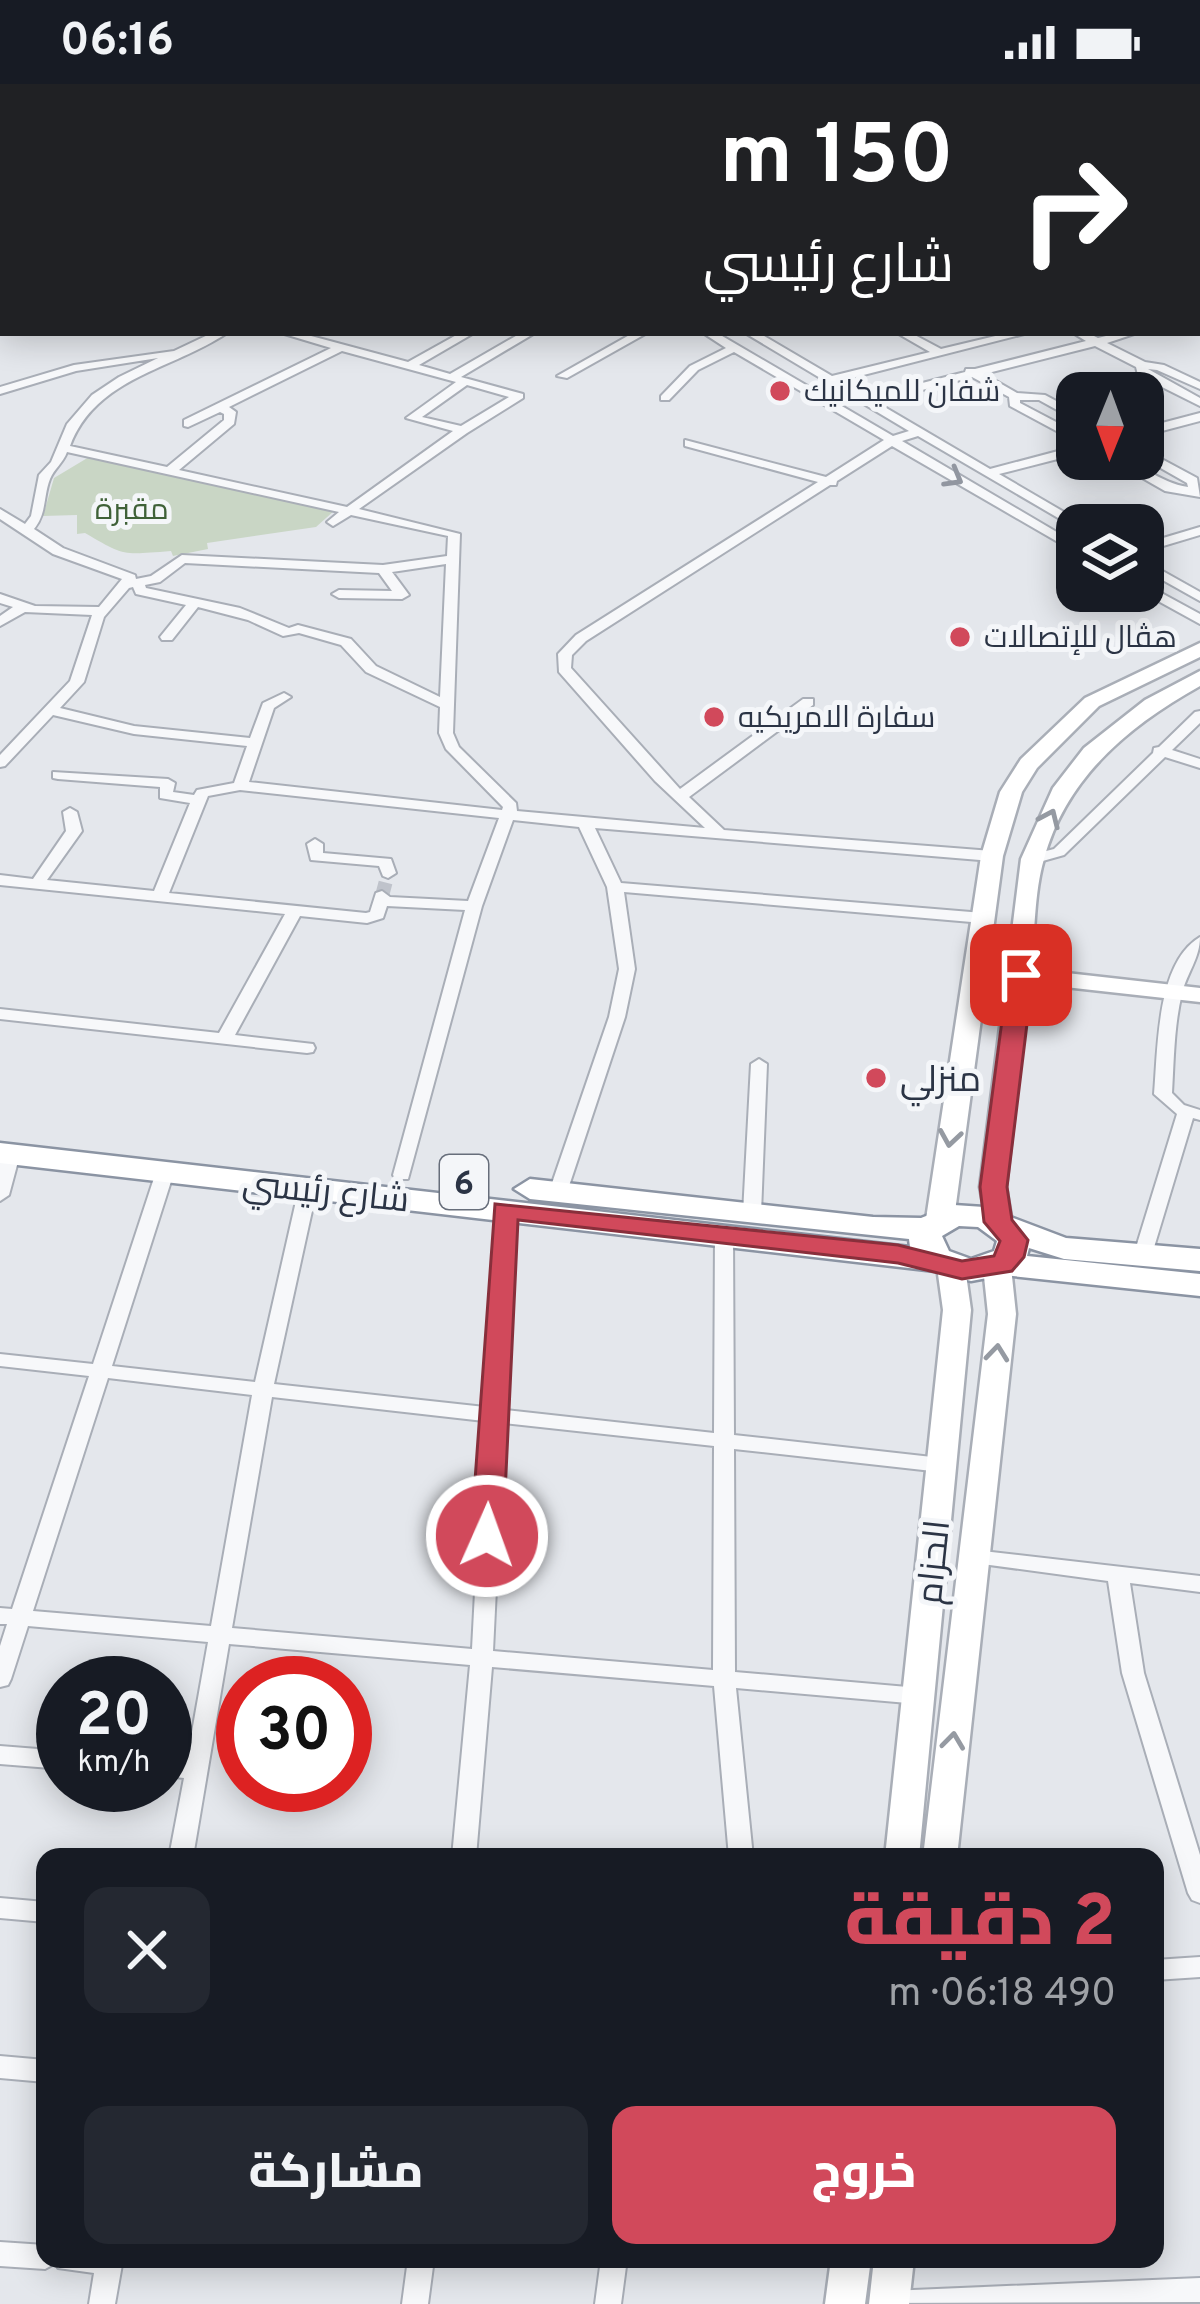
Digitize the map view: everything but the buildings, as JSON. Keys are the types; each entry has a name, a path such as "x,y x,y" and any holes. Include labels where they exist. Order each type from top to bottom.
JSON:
{"highway":[{"name":"شارع رئيسي","path":"4,1146 402,1175 752,1213 939,1244 974,1271 1001,1246 1200,1260"},
{"name":"شارع رئيسي","path":"4,1146 165,1172 724,1234 939,1244 969,1214 1001,1246 1200,1285"}],"main road":[{"name":"الحزام","path":"903,1848 957,1310 939,1244 992,856 1004,808 1020,776 1092,702 1200,650"},
{"path":"941,1848 1001,1314 1001,1246 993,1187 1032,860 1064,788 1092,753 1152,704 1200,677"},
{"path":"992,856 1032,860"},
{"path":"1021,975 1200,995"},
{"path":"845,2304 850,2268"},
{"path":"889,2304 893,2268"}],"street":[{"path":"28,527 37,517 45,475 64,448 71,427 96,398 123,379 215,336"},
{"path":"298,336 519,396 333,522"},
{"path":"410,366 463,336"},
{"path":"463,430 412,418 459,379 524,336"},
{"path":"563,376 636,336"},
{"path":"713,336 1056,537"},
{"path":"756,336 1056,512"},
{"path":"908,336 1015,396 1040,397 1056,406"},
{"path":"830,380 1010,336"},
{"path":"1085,336 1142,365 1160,367 1200,386"},
{"path":"865,401 1119,336"},
{"path":"188,423 340,348"},
{"path":"665,398 694,368 732,349"},
{"path":"0,391 74,368 182,354"},
{"path":"1142,365 1142,373 1200,403"},
{"path":"1015,396 1014,404 1056,427"},
{"path":"171,470 230,421 230,412 220,407"},
{"path":"1164,426 1200,417"},
{"path":"718,832 564,668 565,654 581,638 891,441 915,433"},
{"path":"689,443 832,482"},
{"path":"64,448 454,534 448,742 511,801 474,906 402,1175"},
{"path":"989,473 1056,455"},
{"path":"1154,480 1169,488 1197,491 1193,481 1164,465"},
{"path":"3,516 28,527 58,551 130,578 141,591 221,605 288,633 298,629 346,642 371,670 449,706"},
{"path":"1164,542 1200,531"},
{"path":"1,760 77,682 102,611 132,584 155,579 182,559 383,569 454,559"},
{"path":"338,594 402,595 383,569"},
{"path":"1164,576 1200,597"},
{"path":"0,598 21,608 102,611"},
{"path":"1164,599 1200,620"},
{"path":"167,637 196,602"},
{"path":"0,622 21,608"},
{"path":"240,785 268,706 284,697"},
{"path":"680,796 808,703"},
{"path":"50,710 134,730 256,743"},
{"path":"1032,860 1059,852 1200,715"},
{"path":"1159,751 1200,764"},
{"path":"58,775 168,783 165,795 197,800"},
{"path":"159,897 202,793 240,785 584,823 992,856"},
{"path":"37,884 74,831 70,812"},
{"path":"558,1192 617,1017 627,969 615,887 584,823"},
{"path":"315,844 316,857 386,862 388,873"},
{"path":"0,880 370,918 377,915 382,898 474,906"},
{"path":"615,887 983,918"},
{"path":"224,1040 294,911"},
{"path":"1143,1254 1193,1114 1163,1094 1174,992 1187,956 1200,942"},
{"path":"0,1013 307,1048"},
{"path":"752,1213 759,1064"},
{"path":"0,1195 4,1146"},
{"path":"0,1679 10,1617 103,1372 165,1172"},
{"path":"183,1848 263,1390 308,1188"},
{"path":"465,1848 482,1656 505,1210"},
{"path":"724,1234 724,1676 740,1848"},
{"path":"0,1360 941,1465"},
{"path":"974,1557 1200,1584"},
{"path":"1118,1574 1132,1673 1200,1893"},
{"path":"10,1617 919,1696"},
{"path":"0,1755 36,1758"},
{"path":"192,1770 196,1770"},
{"path":"0,1908 36,1911"},
{"path":"1164,1969 1200,1967"},
{"path":"0,2067 36,2070"},
{"path":"0,2254 36,2257"},
{"path":"102,2304 109,2268"},
{"path":"415,2304 420,2268"},
{"path":"608,2304 613,2268"},
{"path":"889,2304 1123,2298 1200,2290"}],"green space":[{"name":"مقبرة","path":"89,457 335,510 316,527 207,543 208,549 173,556 171,551 124,552 85,533 77,534 77,515 43,516 54,478"}],"tunnel":[{"path":"382,896 388,873"}],"place":[{"name":"شفان للميكانيك","path":"780,391"},
{"name":"هڤال للإتصالات","path":"960,637"},
{"name":"سفارة الامريكيه","path":"714,717"},
{"name":"منزلي","path":"876,1078"}],"route":[{"path":"487,1536 505,1210 898,1254 962,1270 1002,1264 1010,1257 1014,1240 998,1222 993,1187 1021,975"}]}
